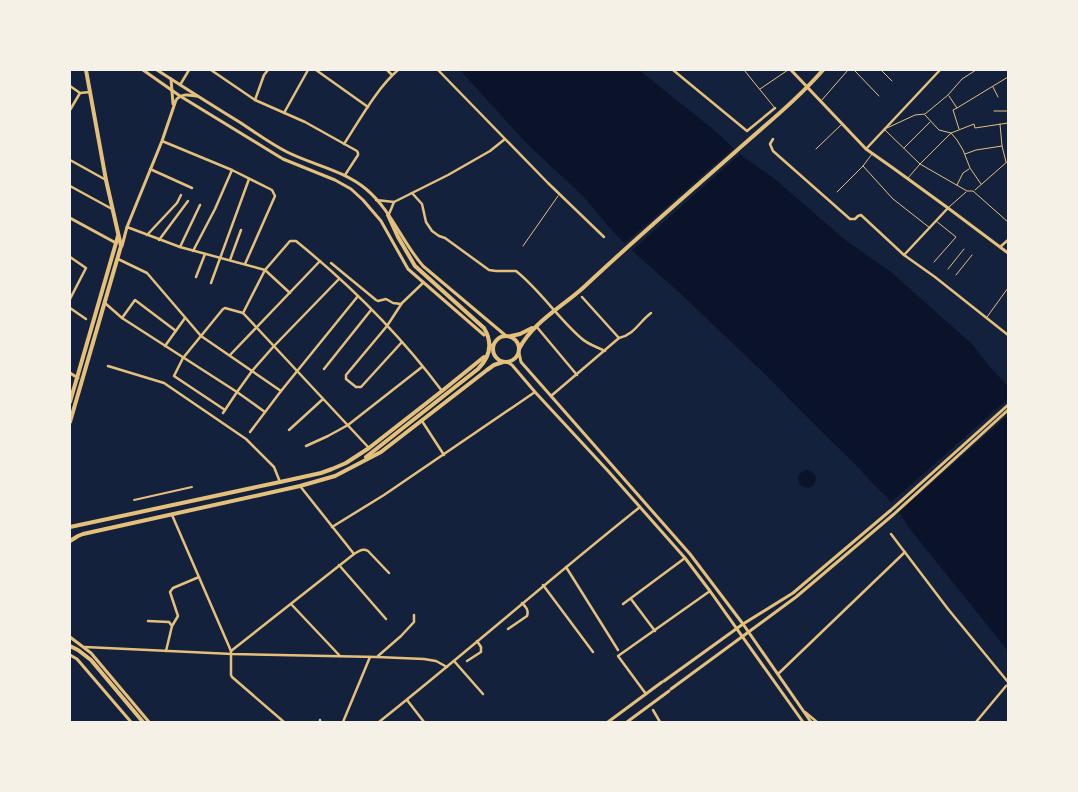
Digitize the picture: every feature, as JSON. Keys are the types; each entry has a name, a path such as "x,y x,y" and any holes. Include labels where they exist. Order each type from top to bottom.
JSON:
{"main road":[{"path":"143,70 180,96 284,159 335,180 351,190 363,200 381,222 408,269 484,336"},
{"path":"157,70 286,152 345,175 368,191 395,223 423,266 477,312 516,341 521,362 690,554 749,632 811,722"},
{"path":"789,70 795,74 866,149 1008,253"},
{"path":"803,722 685,558 512,365 499,361 492,355 492,345 497,338 520,334 536,325 580,290 807,88 823,70"},
{"path":"85,71 121,246"},
{"path":"171,79 172,110"},
{"path":"70,422 121,246 162,141 172,110 180,96 198,96"},
{"path":"360,462 478,369 485,360 489,347 488,336 484,328 419,271 398,237 388,215"},
{"path":"72,218 116,243"},
{"path":"70,402 118,236 127,228"},
{"path":"469,322 478,318 477,312"},
{"path":"70,541 83,534 300,486 335,476 388,447 494,364 514,359 524,340 536,325"},
{"path":"70,527 328,471 346,463 369,448 484,357"},
{"path":"70,373 82,381"},
{"path":"608,722 737,628 793,593 1008,405"},
{"path":"627,722 796,597 894,514 1008,410"},
{"path":"82,524 83,534"},
{"path":"71,639 91,653 149,722"},
{"path":"70,646 91,660 143,722"},
{"path":"70,655 77,659 131,722"}],"street":[{"path":"180,85 188,70"},
{"path":"211,70 255,100 305,122 358,153 345,175"},
{"path":"255,100 264,75 268,70"},
{"path":"284,113 308,70"},
{"path":"316,70 368,107"},
{"path":"387,70 392,75"},
{"path":"344,144 368,107 392,75 398,70"},
{"path":"438,70 604,237"},
{"path":"673,70 747,131 775,108"},
{"path":"866,149 940,70"},
{"path":"70,86 80,93 90,92"},
{"path":"70,110 80,93"},
{"path":"376,200 394,202 482,156 505,139"},
{"path":"773,139 770,144 773,151 850,219 855,219 861,215 904,255 1008,335"},
{"path":"162,141 232,170 274,192 275,196 245,264"},
{"path":"70,160 106,180"},
{"path":"150,169 192,188"},
{"path":"193,251 215,209 232,170"},
{"path":"211,283 249,179"},
{"path":"70,186 112,209"},
{"path":"412,193 422,204 426,222 432,231 445,238 489,270 496,272 516,271 526,279 582,340 605,351"},
{"path":"146,235 177,203 181,195"},
{"path":"159,240 188,201"},
{"path":"388,215 394,202"},
{"path":"180,247 200,205"},
{"path":"904,255 948,208"},
{"path":"70,224 72,218"},
{"path":"127,228 193,251 265,270 290,293"},
{"path":"230,260 241,230"},
{"path":"1000,247 1008,240"},
{"path":"243,313 265,270 290,241 296,241 320,260 358,296 402,342 441,390"},
{"path":"196,277 205,254"},
{"path":"70,259 86,268 70,299"},
{"path":"118,259 147,273 201,336 281,391"},
{"path":"230,355 320,260"},
{"path":"332,263 376,300 386,299 393,303 402,303"},
{"path":"223,413 252,371 339,279"},
{"path":"402,342 361,387 356,387 346,379 346,375 387,326 402,303 423,283"},
{"path":"250,432 358,296"},
{"path":"582,297 619,338"},
{"path":"122,318 135,300 176,331"},
{"path":"105,302 122,318 264,412"},
{"path":"70,308 86,319"},
{"path":"225,410 174,376 183,358 225,308 243,313 369,448"},
{"path":"324,370 371,310"},
{"path":"551,396 619,338 626,337 635,330 644,318 651,313"},
{"path":"165,346 185,318"},
{"path":"536,325 577,375"},
{"path":"108,366 164,383 252,444 274,467 280,482"},
{"path":"306,446 348,425 422,367"},
{"path":"332,527 384,495 535,392"},
{"path":"289,430 323,398"},
{"path":"422,421 444,455"},
{"path":"300,486 354,554"},
{"path":"134,500 192,487"},
{"path":"379,722 640,507"},
{"path":"172,515 231,652 232,677 284,722"},
{"path":"891,534 1008,683 976,722"},
{"path":"231,652 354,554 365,550 388,573"},
{"path":"778,674 905,552"},
{"path":"623,604 685,558"},
{"path":"339,565 386,619"},
{"path":"566,567 618,650"},
{"path":"166,651 172,626 178,616 170,592 173,588 199,577"},
{"path":"543,585 593,652"},
{"path":"646,694 618,656 710,591"},
{"path":"630,599 655,631"},
{"path":"508,629 527,616 528,610 522,603"},
{"path":"291,604 340,657"},
{"path":"377,657 414,622 414,615"},
{"path":"148,621 169,622 172,626"},
{"path":"467,661 481,652 481,647 477,641"},
{"path":"83,647 424,659 436,661 447,667"},
{"path":"95,658 96,652 100,649"},
{"path":"343,722 370,657"},
{"path":"454,661 483,694"},
{"path":"407,700 424,722"},
{"path":"655,701 653,710 660,722"},
{"path":"644,709 653,710"},
{"path":"805,712 816,722"}],"lane":[{"path":"744,70 775,108"},
{"path":"760,89 789,70"},
{"path":"795,74 798,70"},
{"path":"821,101 848,70"},
{"path":"854,70 879,96"},
{"path":"881,70 892,81"},
{"path":"976,70 962,79 948,95 924,114 915,115 886,129 920,164 967,191 974,191 1008,222"},
{"path":"960,130 953,110 1008,77"},
{"path":"993,86 998,98"},
{"path":"948,95 957,108"},
{"path":"994,111 1008,110"},
{"path":"924,114 939,130 951,133 957,140 970,168 981,184"},
{"path":"904,148 930,122"},
{"path":"908,178 951,133 974,124 975,128 1008,123"},
{"path":"816,149 842,124"},
{"path":"974,191 1007,162 1002,146 1000,124"},
{"path":"964,154 1002,146"},
{"path":"837,192 863,166 872,153"},
{"path":"863,166 893,199 930,228"},
{"path":"957,185 963,173 970,168"},
{"path":"948,208 967,191"},
{"path":"523,246 560,194"},
{"path":"934,262 955,238 955,235 936,221"},
{"path":"948,269 964,249"},
{"path":"956,275 972,255"},
{"path":"987,318 1008,288"}],"water":[{"path":"460,70 639,70 713,129 741,155 775,179 844,239 891,272 972,344 1008,386 1008,651 909,528 886,496 772,381 615,234 584,197 526,143"},
{"path":"803,470 811,470 816,475 814,486 803,488 798,483 798,475"}],"pier":[{"path":"735,147 741,153 630,252 623,245"},
{"path":"1008,399 1008,415 897,514 889,504"}]}
